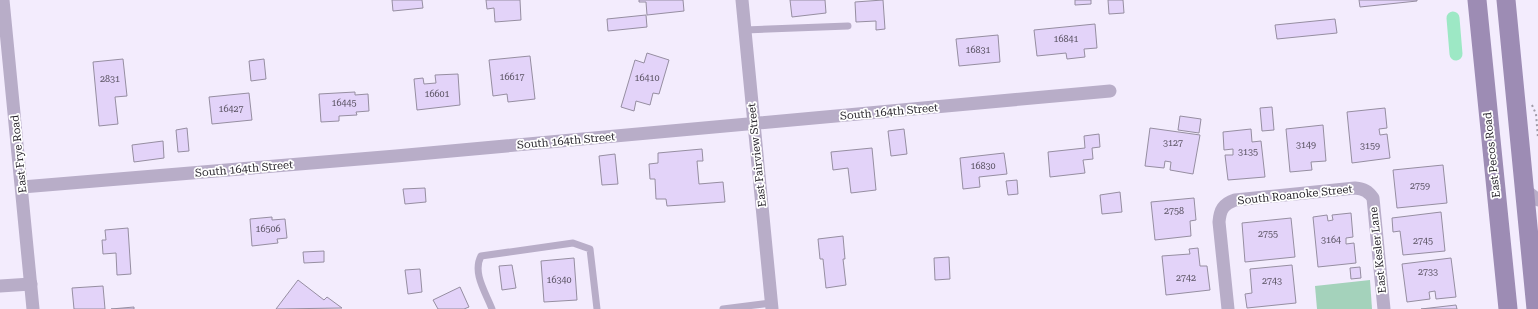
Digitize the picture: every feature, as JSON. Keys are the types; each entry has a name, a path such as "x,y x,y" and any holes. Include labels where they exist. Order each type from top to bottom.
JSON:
{"main road":[{"name":"East Pecos Road","path":"1477,0 1508,309"},
{"path":"1506,0 1511,59 1531,194 1536,309"},
{"path":"1483,61 1511,59"},
{"path":"1490,131 1505,157 1511,212 1533,231"}],"street":[{"name":"East Frye Road","path":"3,0 33,309"},
{"name":"East Fairview Street","path":"742,0 772,306"},
{"name":"South 164th Street","path":"22,187 382,157 1110,91"},
{"name":"South Roanoke Street","path":"1228,309 1220,222 1220,213 1223,206 1235,200 1355,188 1368,192"},
{"name":"East Kesler Lane","path":"1368,192 1373,198 1384,309"},
{"path":"0,286 31,284"}],"lane":[{"path":"745,30 848,26"},
{"path":"492,309 477,273 477,263 481,256 573,243 590,249 597,309"},
{"path":"722,309 772,306"}],"green space":[{"path":"1370,280 1372,309 1317,309 1315,286"}],"building":[{"path":"392,0 422,0 423,8 393,11"},
{"path":"486,0 520,0 521,20 495,22 494,8 487,9"},
{"path":"639,0 683,0 684,11 647,15 646,2 639,2"},
{"path":"790,0 825,0 826,13 792,17"},
{"path":"883,0 885,29 876,30 876,21 856,22 855,2"},
{"path":"1075,0 1091,0 1091,4 1075,5"},
{"path":"1108,0 1123,0 1124,13 1109,14"},
{"path":"1359,0 1417,0 1417,1 1360,7"},
{"path":"646,15 647,27 608,31 607,19"},
{"path":"1335,19 1337,33 1277,39 1275,25"},
{"path":"1095,24 1097,48 1084,49 1085,57 1067,59 1066,53 1037,56 1034,30"},
{"path":"998,35 1000,62 959,66 956,39"},
{"path":"647,53 669,60 659,94 653,93 650,105 636,101 634,111 621,107 635,60 644,63"},
{"path":"530,56 535,99 508,102 507,94 493,96 489,60"},
{"path":"123,59 127,96 115,97 118,124 99,126 93,62"},
{"path":"264,59 266,79 251,81 249,61"},
{"path":"458,74 460,105 417,110 414,79 423,78 424,84 436,83 435,75"},
{"path":"355,92 355,95 368,94 369,111 356,112 357,115 339,116 339,121 321,122 319,94"},
{"path":"249,93 252,120 212,124 209,97"},
{"path":"1272,107 1274,130 1262,131 1260,108"},
{"path":"1385,108 1387,128 1379,129 1380,135 1387,134 1390,158 1352,163 1347,112"},
{"path":"1180,116 1201,119 1199,133 1178,130"},
{"path":"1323,125 1326,161 1311,162 1312,170 1290,172 1286,129"},
{"path":"187,128 189,151 178,152 176,130"},
{"path":"1150,128 1200,135 1193,174 1170,170 1171,162 1165,161 1164,168 1145,166"},
{"path":"904,129 907,154 891,156 888,131"},
{"path":"1251,129 1252,142 1261,141 1265,177 1228,180 1225,155 1233,155 1233,149 1224,150 1223,132"},
{"path":"1099,134 1100,147 1092,148 1093,159 1083,160 1085,173 1050,177 1048,152 1085,148 1084,136"},
{"path":"163,141 164,158 134,162 132,145"},
{"path":"872,148 876,190 851,193 848,168 833,170 831,152"},
{"path":"702,149 703,161 697,161 699,184 723,182 725,202 667,206 666,199 656,199 655,179 650,179 649,164 658,163 658,153"},
{"path":"1004,153 1007,174 979,177 980,187 963,189 960,158"},
{"path":"615,154 618,184 602,185 599,156"},
{"path":"1443,165 1447,203 1397,208 1393,170"},
{"path":"1017,180 1018,194 1008,195 1006,181"},
{"path":"425,188 426,202 405,204 403,189"},
{"path":"1120,192 1122,212 1102,214 1100,195"},
{"path":"1194,198 1196,220 1190,221 1191,236 1155,240 1151,202"},
{"path":"1441,212 1445,251 1403,255 1400,231 1393,232 1392,218"},
{"path":"1351,213 1353,237 1346,238 1346,244 1354,243 1356,263 1318,267 1313,217 1327,215 1328,221 1333,220 1332,215"},
{"path":"272,217 272,220 285,219 287,238 277,239 278,243 252,246 250,219"},
{"path":"1291,218 1295,257 1245,262 1242,223"},
{"path":"128,228 131,274 117,275 116,253 103,254 102,240 106,240 105,230"},
{"path":"843,236 845,259 843,259 846,285 826,288 823,259 820,259 818,239"},
{"path":"1198,248 1200,266 1207,266 1210,290 1166,295 1162,256 1190,254 1189,249"},
{"path":"324,251 324,262 304,263 303,252"},
{"path":"949,257 950,279 935,280 934,258"},
{"path":"574,258 577,300 544,302 541,261"},
{"path":"1451,258 1456,297 1436,299 1435,291 1429,292 1430,299 1407,302 1402,264"},
{"path":"512,265 516,288 502,290 499,266"},
{"path":"1292,265 1296,303 1247,308 1245,294 1252,293 1250,269"},
{"path":"1360,267 1361,278 1351,279 1350,268"},
{"path":"420,269 422,292 408,294 405,270"},
{"path":"298,280 324,300 327,297 342,308 276,309"},
{"path":"103,286 105,309 74,309 72,288"},
{"path":"460,287 469,307 464,309 438,309 433,300"},
{"path":"1456,305 1457,309 1421,309"},
{"path":"134,307 134,309 111,309"}],"waterway":[{"path":"1453,18 1456,54"}]}
